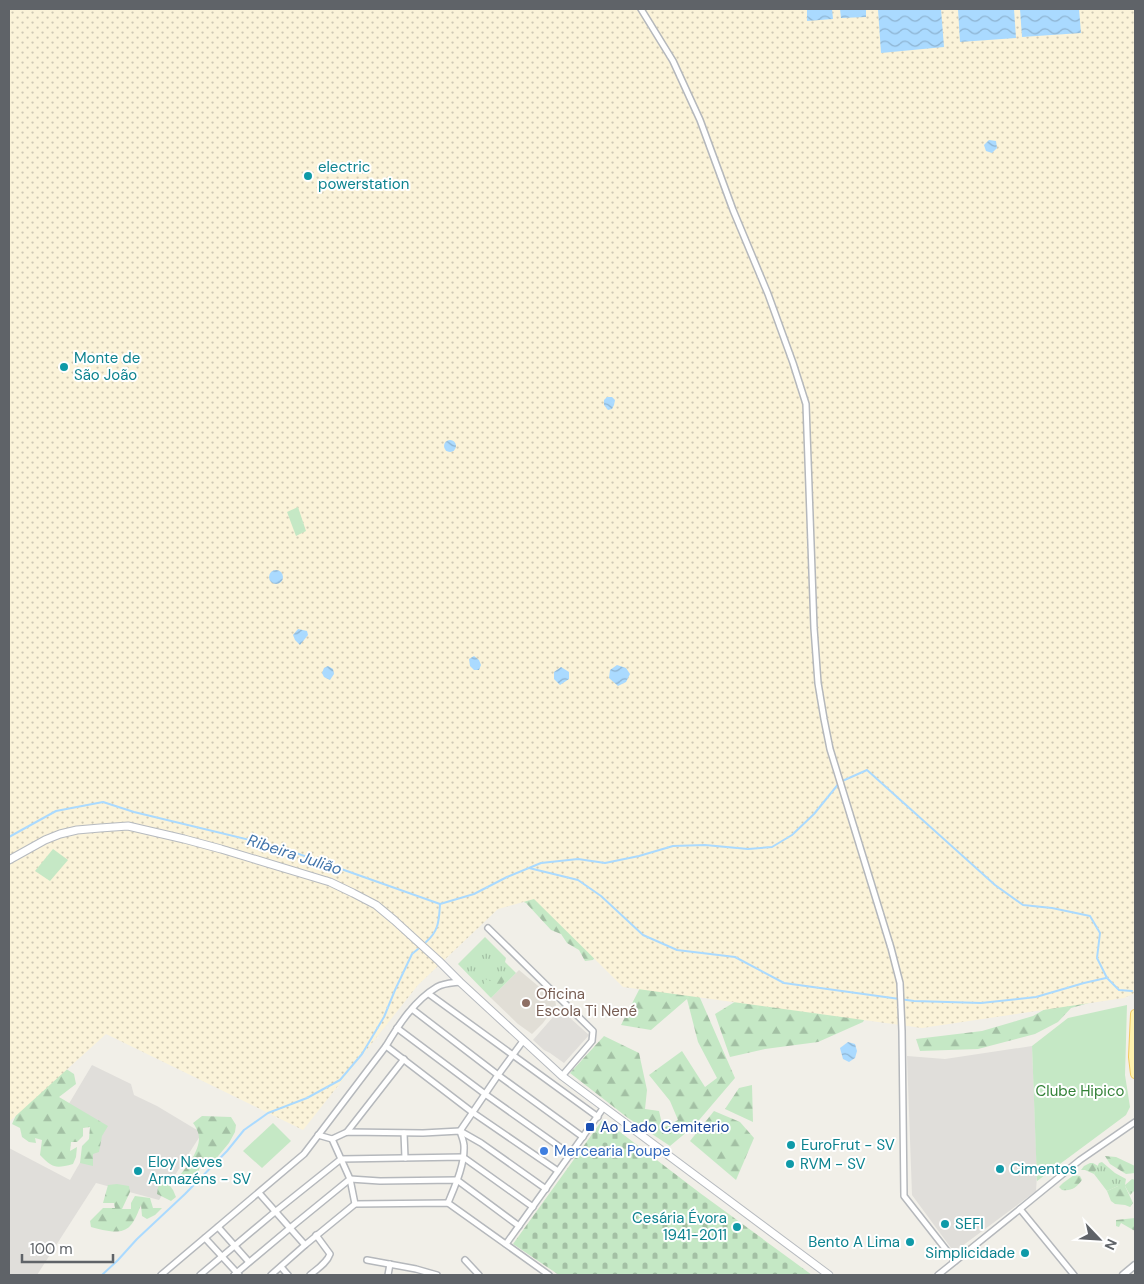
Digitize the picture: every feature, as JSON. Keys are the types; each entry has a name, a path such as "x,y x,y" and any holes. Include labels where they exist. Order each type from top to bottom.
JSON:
{"main road":[{"path":"9,860 60,834 77,830 128,826 184,839 330,882 353,893 376,905 394,920 562,1076 829,1275"},
{"path":"1135,1014 1133,1057 1135,1074"}],"street":[{"path":"641,9 673,61 700,120 793,363 806,404 814,628 818,683 830,749 900,983 904,1196 955,1261"},
{"path":"488,928 593,1031 592,1041 562,1076"},
{"path":"161,1275 304,1154 412,1009 438,986 460,982"},
{"path":"429,994 598,1117"},
{"path":"412,1009 583,1137"},
{"path":"397,1028 571,1155"},
{"path":"448,1203 463,1157 464,1145 460,1131 523,1041"},
{"path":"386,1046 472,1112 558,1171"},
{"path":"347,1132 404,1059"},
{"path":"506,1244 604,1107"},
{"path":"938,1275 1080,1160 1135,1122"},
{"path":"318,1135 332,1139 347,1132 423,1133 460,1131 546,1189"},
{"path":"404,1132 405,1158"},
{"path":"332,1139 350,1179 355,1204"},
{"path":"200,1275 341,1159 463,1157 533,1207"},
{"path":"205,1238 237,1274 350,1179 380,1181 457,1180 519,1226"},
{"path":"259,1193 305,1245"},
{"path":"271,1275 355,1204 448,1203 549,1275"},
{"path":"1020,1209 1074,1275"},
{"path":"218,1227 250,1262"},
{"path":"310,1275 329,1258 330,1254 316,1236"},
{"path":"367,1260 437,1275"},
{"path":"465,1260 479,1275"},
{"path":"388,1275 390,1264"},
{"path":"1123,1275 1135,1265"},
{"path":"281,1267 288,1275"}],"shaded area":[{"name":"Oficina Escola Ti Nené","path":"519,970 555,1000 556,1005 532,1034 518,1024 491,998"},
{"path":"560,1009 589,1035 564,1063 533,1040"},
{"path":"1032,1046 1036,1191 954,1252 912,1195 907,1056 945,1059"},
{"path":"92,1065 131,1084 134,1095 157,1106 202,1133 159,1200 96,1183 37,1275 9,1275 9,1148 70,1180 101,1126 67,1107"}],"green space":[{"path":"298,507 306,531 296,536 287,512"},
{"path":"53,849 68,860 50,881 35,871"},
{"path":"527,875 597,954 593,960 585,961 579,950 567,943 561,934 551,930 526,903 510,896"},
{"path":"485,937 506,958 505,962 516,973 491,998 458,964"},
{"path":"503,973 509,973 498,988 492,991 484,986 485,979 493,982"},
{"path":"641,986 697,991 735,1078 694,1126 670,1146 628,1118 570,1073 604,1036 639,1053 647,1090 645,1109 659,1111 663,1128 678,1120 670,1101 649,1075 682,1051 705,1087 717,1078 698,1042 687,999 651,1030 621,1025"},
{"path":"751,992 874,1000 863,1022 818,1042 765,1049 730,1057 715,1014"},
{"path":"1073,993 1096,1001 1071,1008 1058,1022 1035,1034 978,1049 920,1051 916,1039 982,1031 1033,1016"},
{"name":"Clube Hipico","path":"1127,1005 1125,1075 1130,1107 1126,1115 1037,1181 1032,1046 1068,1018"},
{"path":"57,1063 74,1074 76,1084 59,1097 108,1126 102,1136 99,1152 93,1154 93,1166 80,1163 82,1146 89,1139 90,1127 83,1128 83,1136 77,1142 71,1142 70,1151 77,1147 73,1164 58,1167 48,1163 40,1155 42,1140 35,1138 36,1143 29,1142 22,1137 20,1128 12,1124 17,1113"},
{"path":"752,1085 753,1122 725,1109 739,1088"},
{"path":"714,1111 740,1122 754,1138 736,1180 690,1141"},
{"path":"202,1116 231,1117 236,1125 235,1132 229,1143 214,1161 200,1165 198,1176 186,1186 180,1175 190,1163 199,1143 199,1136 193,1123"},
{"path":"603,1119 812,1275 559,1275 513,1244"},
{"path":"273,1123 291,1141 262,1168 243,1151"},
{"path":"1105,1156 1116,1157 1135,1166 1135,1173 1126,1174 1110,1164"},
{"path":"1102,1162 1126,1179 1125,1185 1132,1179 1135,1180 1135,1190 1130,1195 1125,1186 1118,1186 1107,1191 1094,1174 1099,1163"},
{"path":"1090,1163 1098,1166 1094,1174 1081,1170"},
{"path":"1074,1175 1080,1176 1082,1180 1076,1187 1062,1190 1059,1187 1063,1183"},
{"path":"165,1179 176,1197 171,1201 157,1194 158,1187"},
{"path":"108,1185 129,1186 130,1192 122,1209 131,1209 131,1203 135,1196 150,1198 153,1208 162,1208 155,1215 147,1219 142,1216 141,1205 132,1224 122,1231 101,1230 91,1227 90,1221 103,1208 115,1208 114,1203 103,1203"},
{"path":"1118,1186 1125,1186 1133,1203 1130,1207 1115,1204 1111,1201 1107,1191"},
{"path":"1135,1218 1135,1231 1121,1223 1119,1227 1116,1226 1116,1220"}],"sand":[{"path":"9,9 1135,9 1135,993 1124,998 922,1028 623,987 534,899 498,909 418,985 303,1130 106,1034 9,1122"}],"water":[{"path":"807,9 832,9 833,19 807,21"},
{"path":"840,9 866,9 866,17 841,18"},
{"path":"878,9 941,9 944,47 881,53"},
{"path":"958,9 1014,9 1016,38 960,42"},
{"path":"1020,9 1079,9 1081,33 1022,37"},
{"path":"989,140 996,141 997,148 992,153 986,151 984,145"},
{"path":"607,397 612,397 615,400 612,409 608,410 604,405 604,400"},
{"path":"448,440 452,440 456,446 452,452 448,452 444,448 444,444"},
{"path":"273,570 279,570 283,577 279,584 273,584 269,580 269,574"},
{"path":"298,629 307,631 308,635 300,645 293,635"},
{"path":"474,656 481,665 479,670 474,670 470,666 469,659"},
{"path":"617,665 626,668 630,674 626,682 618,686 609,678 610,670"},
{"path":"328,666 333,669 334,674 330,680 324,677 322,673 324,668"},
{"path":"561,667 569,672 569,679 560,685 554,679 554,672"},
{"path":"848,1042 855,1044 857,1051 855,1058 849,1062 843,1059 840,1048"}],"waterway":[{"name":"Ribeira Julião","path":"9,837 56,811 103,802 134,812 279,847 440,904 474,894 507,877 541,863 578,859 605,863 673,846 705,845 748,849 772,847 792,835 814,814 840,782 867,770 995,885 1023,905 1052,908 1090,916 1100,933 1097,958 1107,978 1119,990 1132,991"},
{"path":"529,868 578,880 601,896 643,935 677,950 735,957 784,983 914,1001 981,1003 1036,997 1106,978"},
{"path":"426,942 436,929 439,920 440,904"},
{"path":"102,1275 185,1194 227,1151 244,1130 268,1113 307,1098 340,1080 362,1054 384,1017 412,954 418,949"}],"place":[{"name":"electric powerstation","path":"308,176"},
{"name":"Monte de São João","path":"64,367"},
{"name":"Oficina Escola Ti Nené","path":"526,1003"},
{"name":"Ao Lado Cemiterio","path":"590,1127"},
{"name":"EuroFrut - SV","path":"791,1145"},
{"name":"Mercearia Poupe","path":"544,1151"},
{"name":"RVM - SV","path":"790,1164"},
{"name":"Cimentos","path":"1000,1169"},
{"name":"Eloy Neves Armazéns - SV","path":"138,1171"},
{"name":"SEFI","path":"945,1224"},
{"name":"Cesária Évora 1941-2011","path":"737,1227"},
{"name":"Bento A Lima","path":"910,1242"},
{"name":"Simplicidade","path":"1025,1253"}]}
